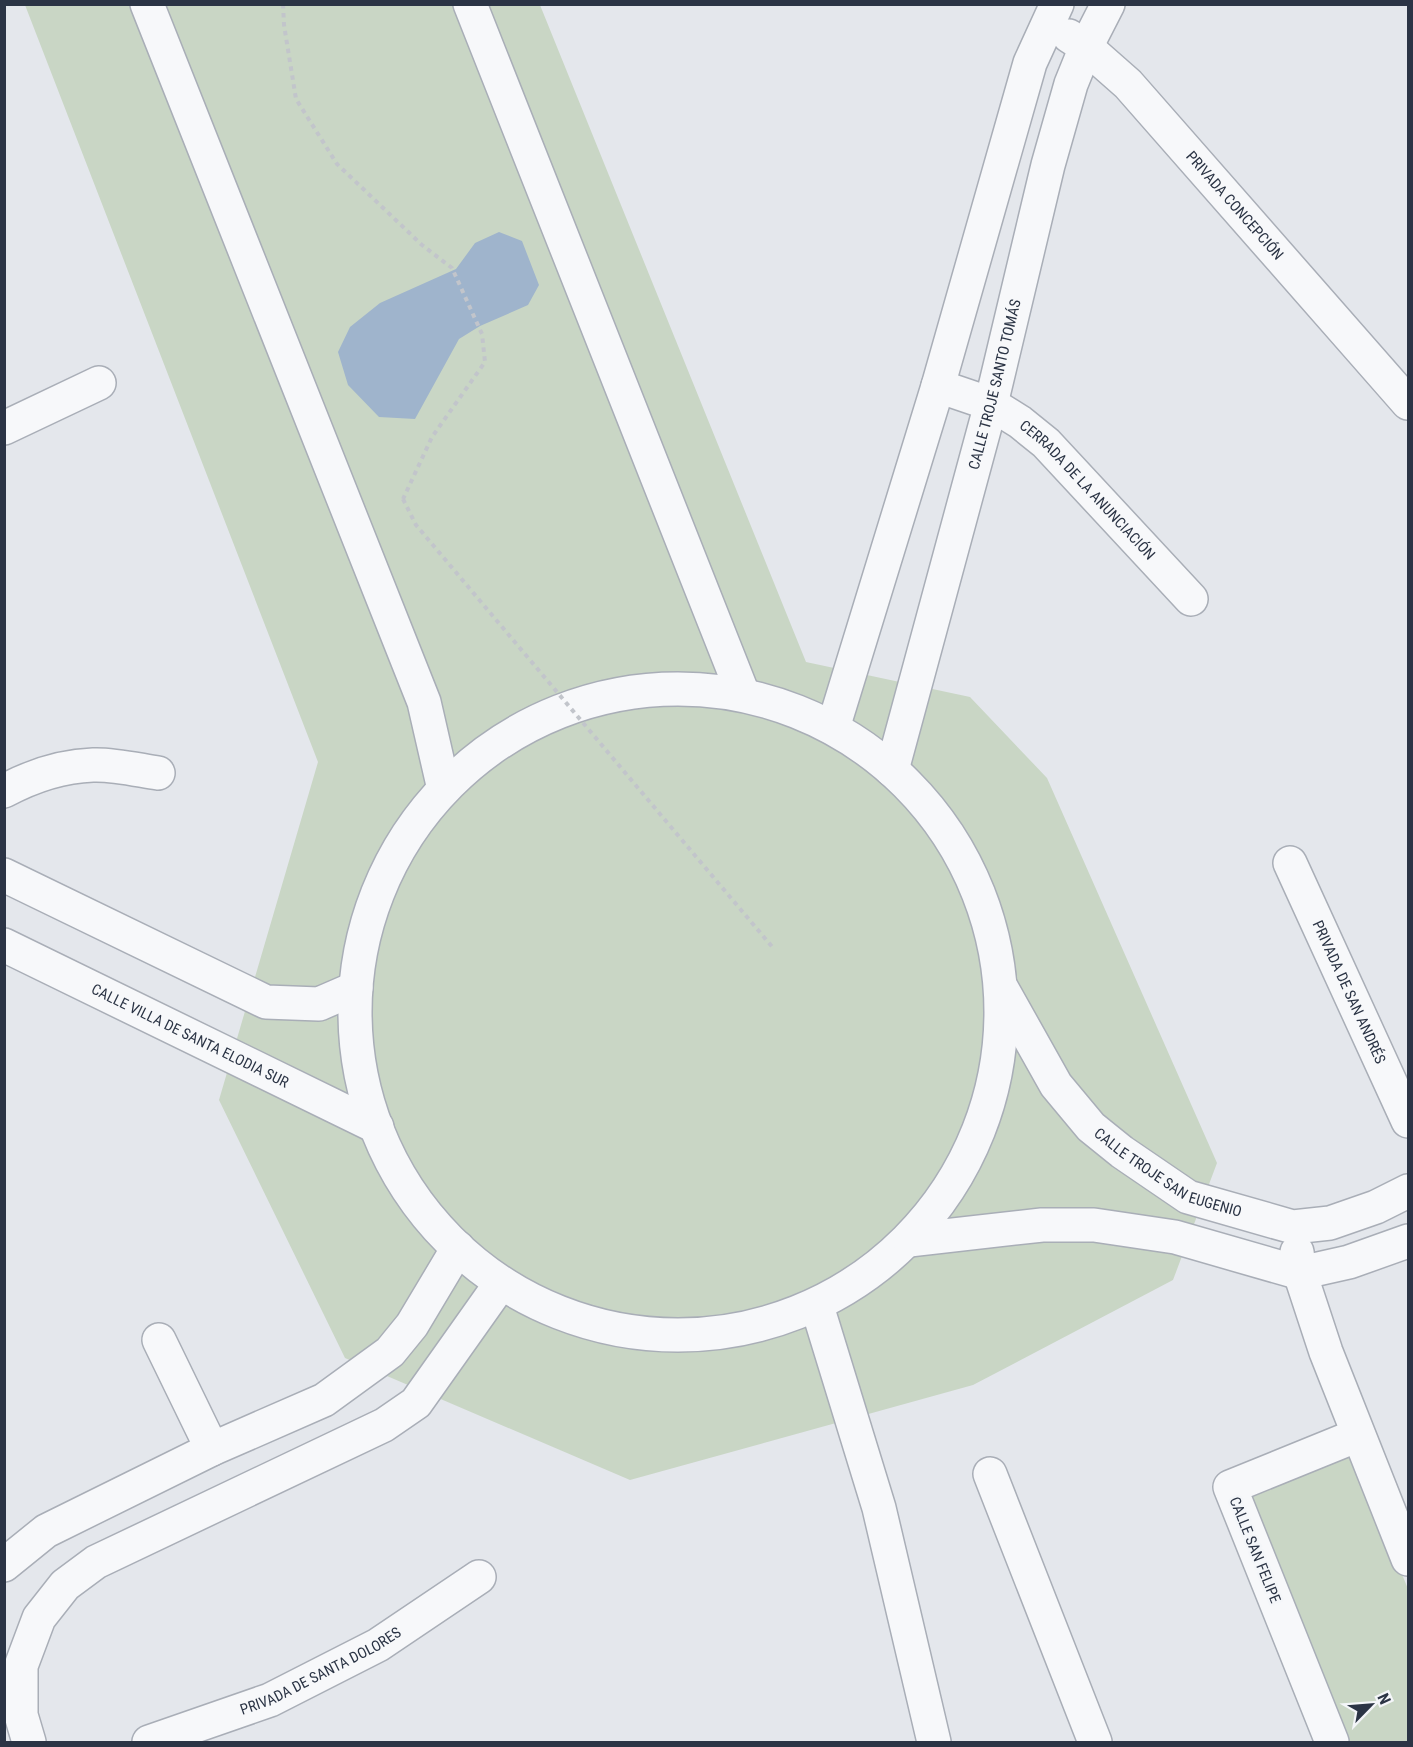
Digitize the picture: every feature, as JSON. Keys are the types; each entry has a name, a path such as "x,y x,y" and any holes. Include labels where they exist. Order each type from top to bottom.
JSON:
{"street":[{"path":"147,4 424,702 443,785"},
{"path":"470,4 743,694"},
{"name":"CALLE TROJE SANTO TOMÁS","path":"892,770 991,404 1048,165 1071,84 1086,47 1108,4"},
{"path":"833,728 938,386 1030,63 1052,13"},
{"name":"PRIVADA CONCEPCIÓN","path":"1052,13 1128,84 1408,403"},
{"path":"4,428 99,383"},
{"name":"CERRADA DE LA ANUNCIACIÓN","path":"938,386 991,404 1020,422 1046,443 1191,599"},
{"path":"693,688 743,694 789,708 833,728 892,770 935,815 967,868 990,926 1001,986 1000,1042 991,1097 972,1149 945,1198 909,1240 860,1281 817,1306 754,1328 702,1336 649,1335 597,1326 548,1308 501,1283 458,1248 410,1192 377,1127 363,1082 356,1035 356,988 366,927 388,868 420,816 443,785 501,740 546,715 593,699 643,689 693,688"},
{"path":"4,791 24,780 58,769 95,765 158,773"},
{"name":"PRIVADA DE SAN ANDRÉS","path":"1290,863 1408,1121"},
{"path":"4,875 266,1002 320,1004 356,988"},
{"name":"CALLE VILLA DE SANTA ELODIA SUR","path":"4,945 377,1127"},
{"name":"CALLE TROJE SAN EUGENIO","path":"1001,986 1056,1085 1091,1127 1122,1152 1188,1197 1293,1227 1330,1223 1376,1207 1408,1191"},
{"path":"1175,1237 1188,1197"},
{"path":"909,1240 1042,1225 1094,1225 1175,1237 1300,1273 1349,1262 1408,1241"},
{"path":"1293,1227 1300,1273 1326,1352 1408,1558"},
{"path":"4,1565 46,1530 212,1449 324,1400 390,1352 412,1325 458,1248"},
{"path":"29,1743 21,1715 21,1666 39,1618 65,1585 96,1562 384,1425 416,1403 501,1283"},
{"path":"817,1306 879,1508 934,1743"},
{"path":"159,1340 212,1449"},
{"name":"CALLE SAN FELIPE","path":"1332,1743 1230,1486 1358,1435"},
{"path":"990,1474 1095,1743"},
{"name":"PRIVADA DE SANTA DOLORES","path":"149,1743 270,1700 378,1645 478,1577"}],"path":[{"path":"284,4 284,25 296,99 337,164 422,245 452,268 482,334 485,362 432,437 403,499 416,525 774,949"}],"green space":[{"path":"25,5 540,5 806,662 970,697 1047,778 1217,1163 1173,1280 973,1385 630,1480 345,1358 219,1100 318,762"},
{"path":"1352,1451 1408,1589 1408,1742 1349,1742 1251,1497"}],"water":[{"path":"499,232 522,241 539,285 528,305 480,326 459,339 415,419 379,417 348,385 338,352 350,327 380,303 456,269 475,243"}]}
